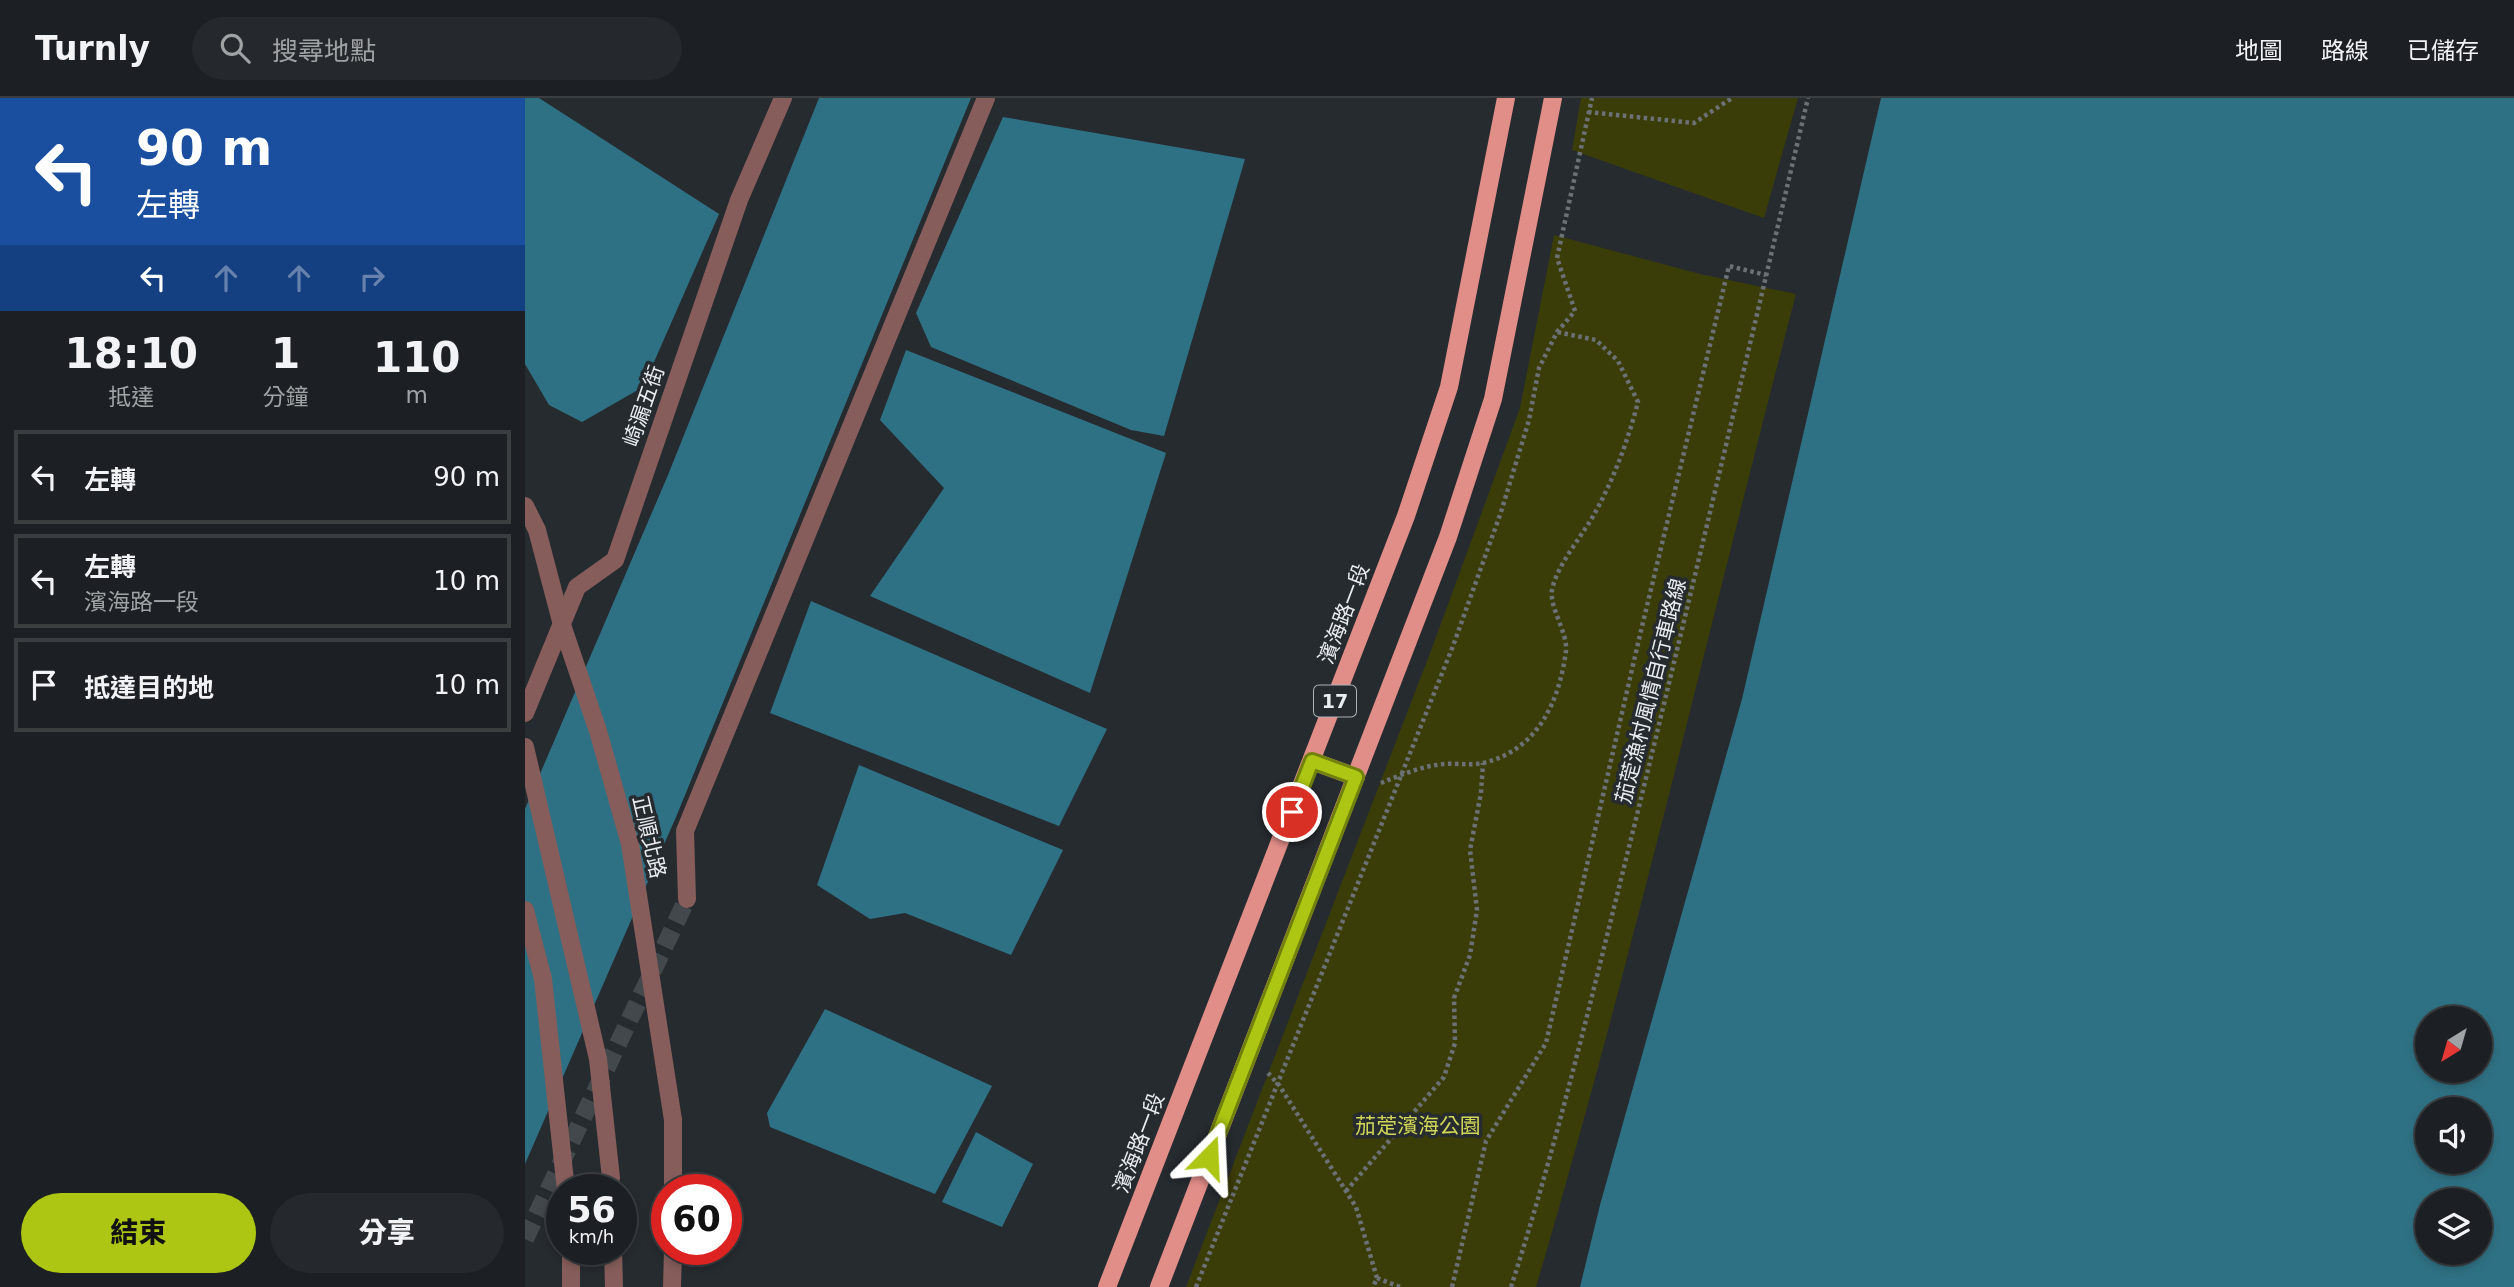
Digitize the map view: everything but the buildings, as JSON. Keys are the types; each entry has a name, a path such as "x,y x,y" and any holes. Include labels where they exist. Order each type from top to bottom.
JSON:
{"main road":[{"name":"濱海路一段","path":"1107,1287 1406,516 1449,387 1506,98"},
{"name":"17","path":"1159,1287 1448,537 1493,399 1553,98"},
{"path":"1312,761 1356,777"}],"street":[{"name":"崎漏五街","path":"525,713 577,587 615,560 740,200 783,98"},
{"path":"687,899 685,831 986,98"},
{"name":"正順北路","path":"525,506 537,530 562,625 631,844 673,1120 673,1174"},
{"path":"525,747 598,1059 610,1174"},
{"path":"525,910 543,979 564,1174"},
{"path":"571,1265 571,1287"},
{"path":"613,1265 614,1287"},
{"path":"672,1287 673,1265"}],"path":[{"path":"1196,1287 1453,646 1501,512 1529,421 1539,368 1557,332 1575,311 1557,258 1592,98"},
{"path":"1588,112 1694,124 1731,98"},
{"name":"茄萣漁村風情自行車路線","path":"1511,1287 1528,1234 1592,996 1701,554 1808,98"},
{"path":"1452,1287 1486,1141 1546,1043 1729,266 1766,275"},
{"path":"1348,798 1401,774 1437,764 1483,763 1515,750 1538,731 1558,692 1566,648 1552,591 1561,569 1596,511 1626,447 1639,402 1619,361 1596,340 1557,332"},
{"path":"1346,1191 1444,1077 1455,1044 1454,998 1470,955 1476,910 1471,850 1481,793 1483,763"},
{"path":"1250,1052 1279,1085 1356,1207 1377,1278 1373,1287"},
{"path":"1377,1278 1400,1287"}],"green space":[{"path":"1581,98 1798,98 1764,218 1572,150"},
{"name":"茄萣濱海公園","path":"1554,235 1700,274 1796,294 1638,916 1536,1287 1186,1287 1432,648 1520,408"}],"water":[{"path":"525,98 539,98 719,214 643,387 582,422 549,405 525,364"},
{"path":"819,98 971,98 676,817 525,1164 525,809 668,475"},
{"path":"1881,98 2514,98 2514,1287 1580,1287 1600,1205 1742,699"},
{"path":"1003,117 1245,159 1164,436 1131,430 931,347 916,313"},
{"path":"906,350 1166,453 1090,693 870,596 944,488 880,420"},
{"path":"811,601 1107,729 1059,826 770,713"},
{"path":"859,765 1063,850 1011,955 905,913 870,919 817,885"},
{"path":"825,1009 992,1086 935,1194 770,1127 767,1113"},
{"path":"976,1132 1033,1164 1002,1227 942,1202"}],"tunnel":[{"path":"525,1239 687,899"}],"route":[{"path":"1209,1157 1356,777 1312,761 1292,812"}]}
